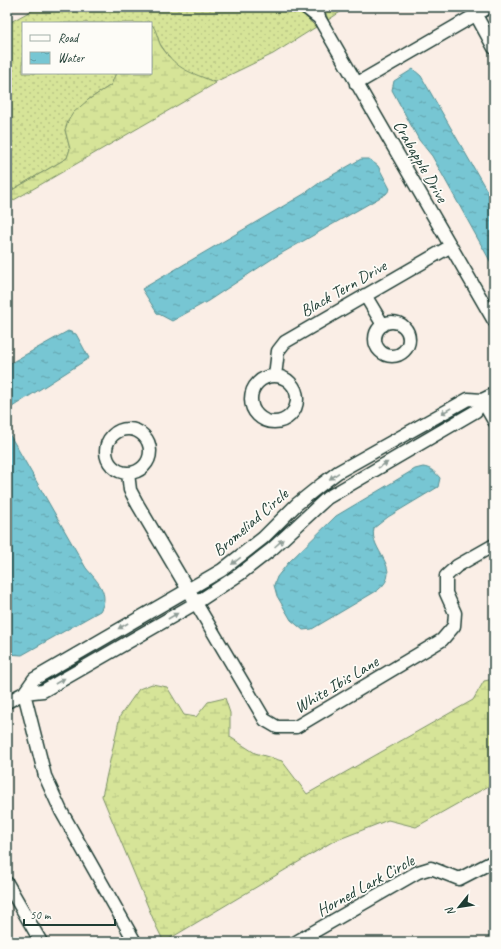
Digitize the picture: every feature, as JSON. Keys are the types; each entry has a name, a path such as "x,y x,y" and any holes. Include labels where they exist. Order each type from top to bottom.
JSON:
{"street":[{"name":"Crabapple Drive","path":"305,7 318,12 356,84 494,321"},
{"path":"356,84 489,7"},
{"path":"476,15 494,48"},
{"name":"Black Tern Drive","path":"275,376 280,346 451,246"},
{"path":"365,295 383,325"},
{"name":"Bromeliad Circle","path":"24,693 34,679 234,562 278,525 310,492 338,472 468,399 482,400 494,394"},
{"path":"482,400 494,421"},
{"name":"Bromeliad Circle","path":"7,702 24,693 43,691 196,603 252,567 327,498 476,411 482,400"},
{"name":"White Ibis Lane","path":"128,473 130,490 138,506 265,720 277,728 296,727 442,640 454,626 455,613 446,593 446,576 457,566 494,545"},
{"path":"24,693 45,776 61,811 135,942"},
{"name":"Horned Lark Circle","path":"296,942 418,872 431,868 458,879 494,860"},
{"path":"7,883 40,942"}],"green space":[{"path":"38,7 296,7 316,27 273,54 215,82 186,72 172,61 160,44 152,22 22,22 22,74 116,74 111,85 88,100 65,130 70,149 67,158 7,193 7,24"},
{"path":"324,7 348,7 328,20"},
{"path":"152,25 155,29 161,46 179,66 216,83 7,204 7,193 67,158 70,149 65,130 68,121 73,113 88,100 111,85 116,74 152,74"},
{"path":"494,679 494,783 416,827 388,820 332,842 164,942 102,796 120,716 139,689 152,684 167,687 184,715 196,717 208,702 225,698 230,713 230,737 255,753 282,761 307,794 473,700 484,681"}],"water":[{"path":"413,69 421,76 494,203 494,268 432,156 419,140 392,90 394,81"},
{"path":"361,159 369,159 378,166 390,189 386,194 275,257 208,301 172,321 157,313 142,289"},
{"path":"68,331 76,334 89,358 9,409 7,413 7,365"},
{"path":"7,430 86,568 101,588 104,599 100,611 22,655 7,654"},
{"path":"423,467 433,471 440,478 438,487 388,517 374,528 376,544 387,567 388,575 385,582 378,590 312,629 303,630 291,620 277,596 274,585 277,577 288,563 336,516 415,469"}]}
